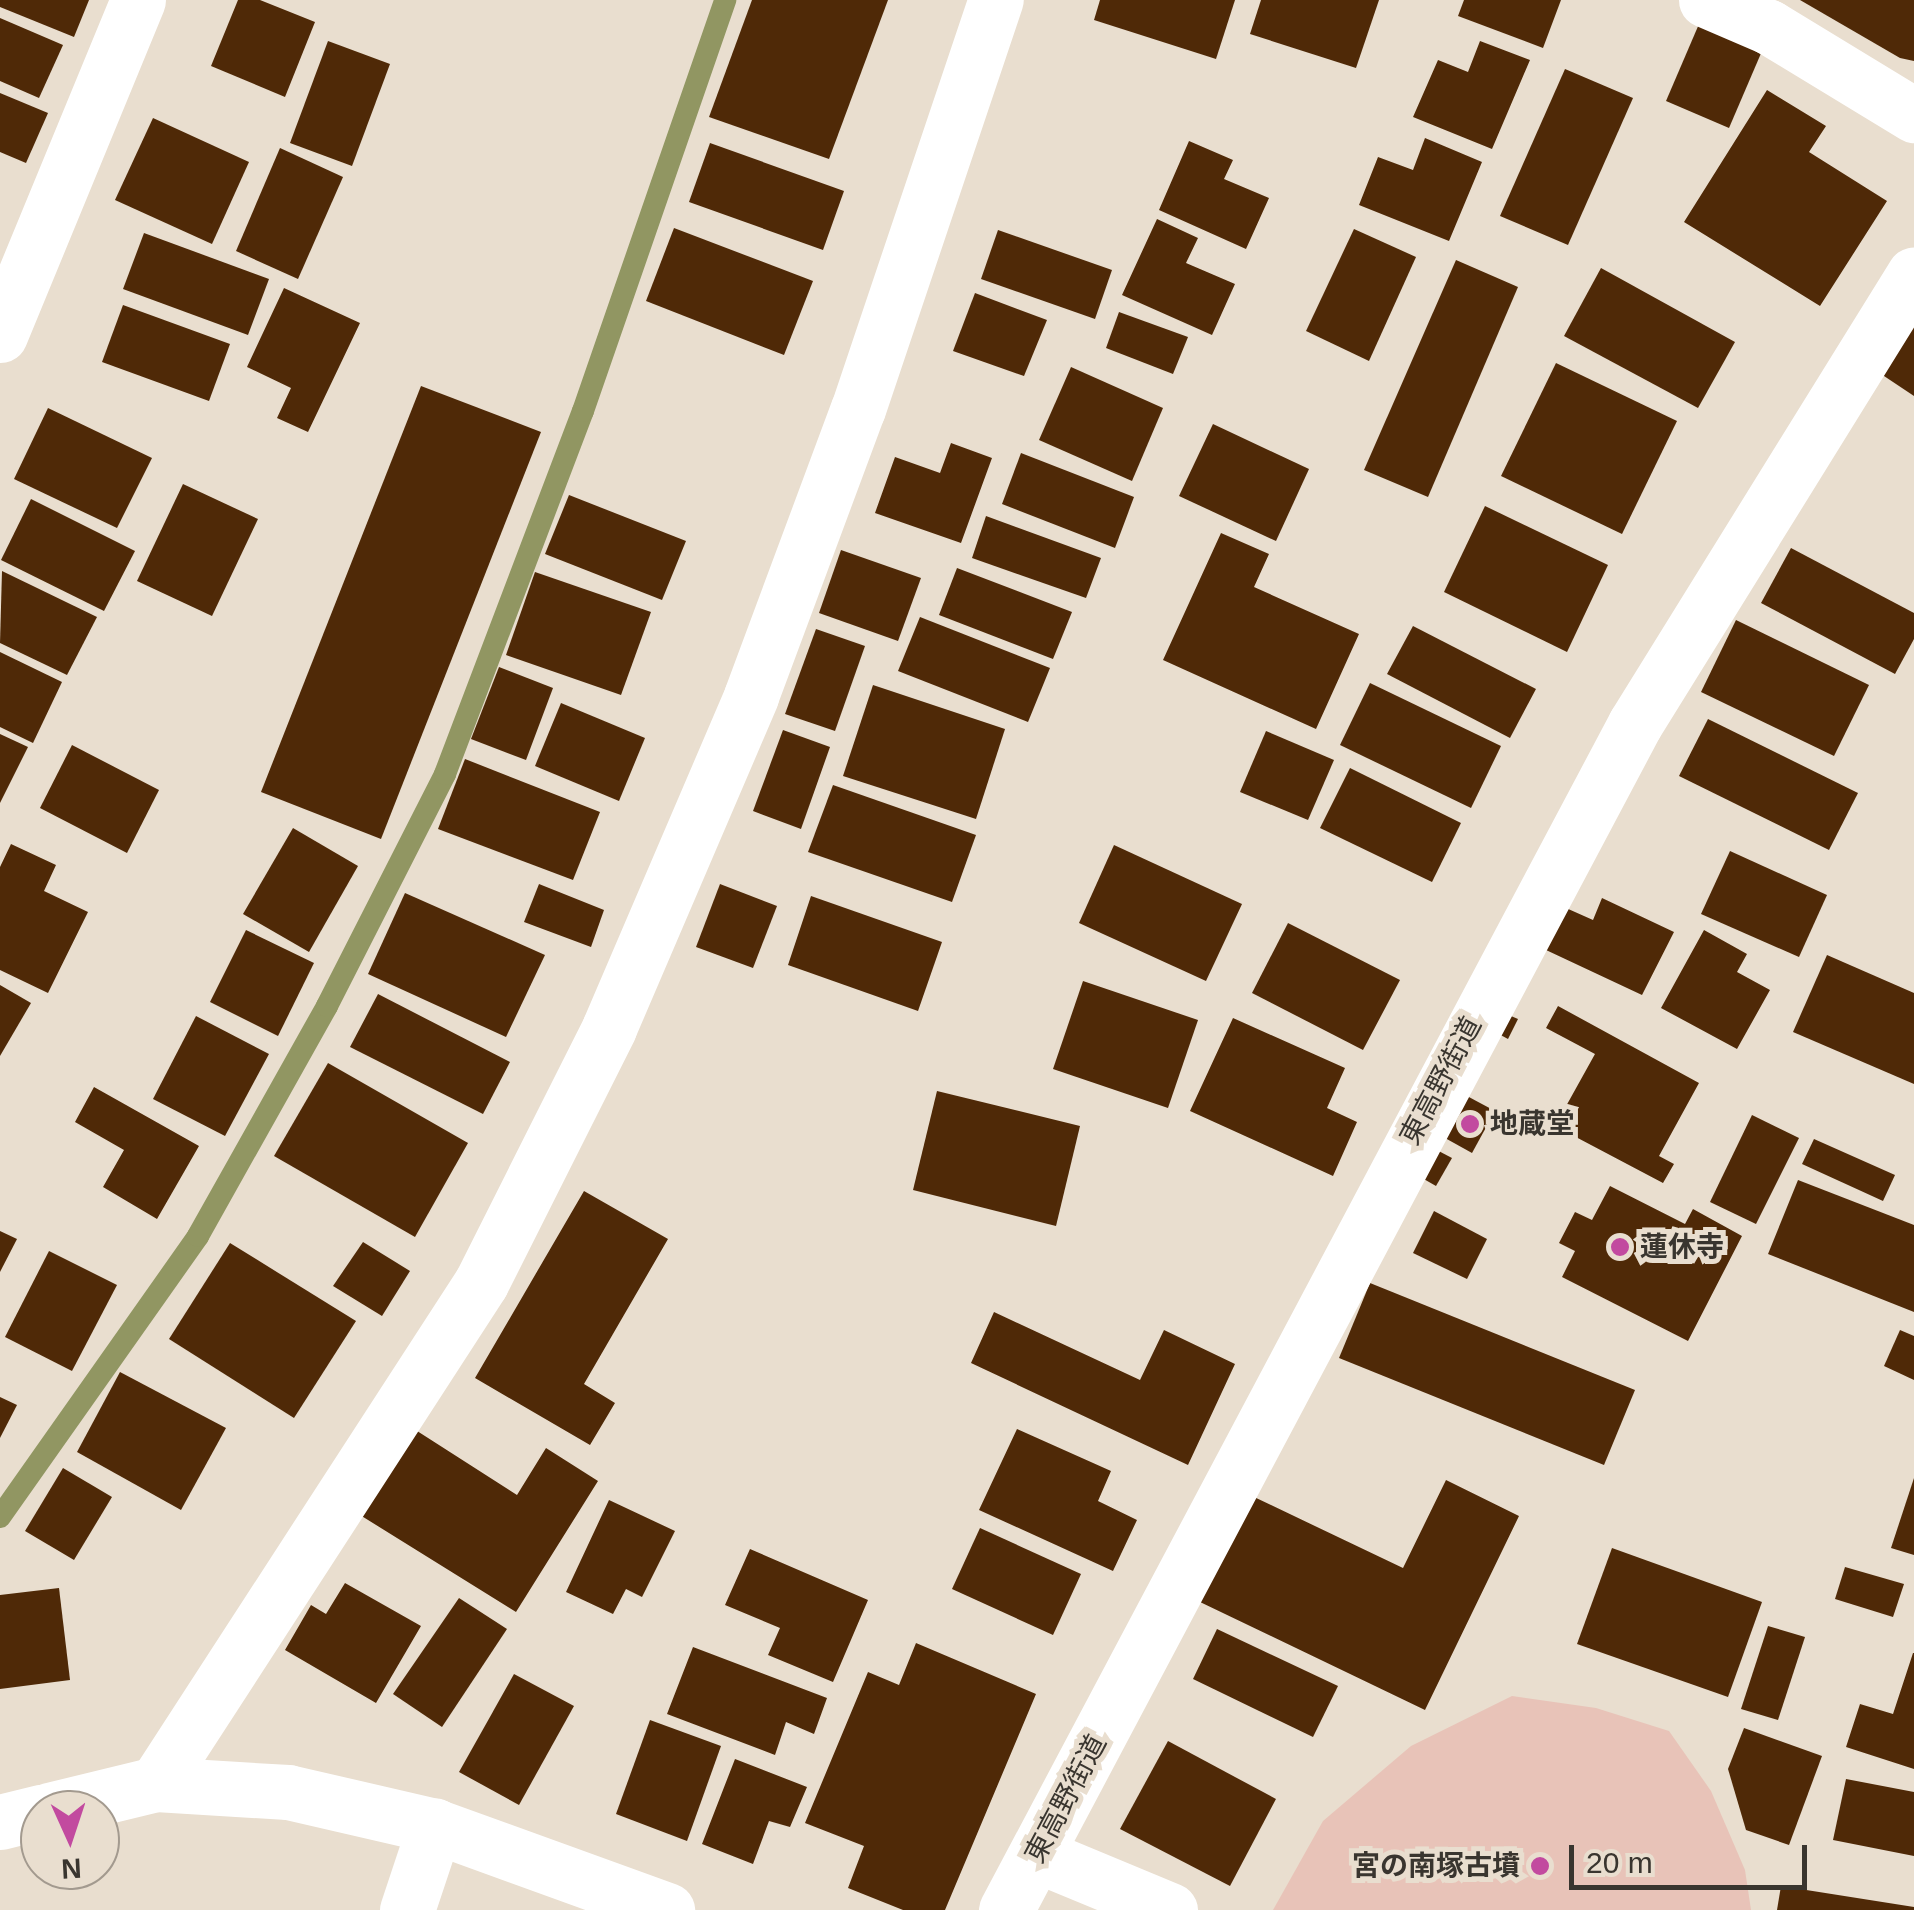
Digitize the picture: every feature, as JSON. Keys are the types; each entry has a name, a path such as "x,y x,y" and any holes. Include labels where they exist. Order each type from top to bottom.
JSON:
{"street":[{"path":"0,334 138,0"},
{"path":"156,1784 481,1283 609,1028 751,696 858,409 996,0"},
{"path":"1706,0 1769,27 1914,115"},
{"name":"東高野街道","path":"1006,1910 1482,1001 1634,724 1914,274"},
{"path":"120,1793 156,1784 288,1792 434,1826 667,1910"},
{"path":"407,1910 434,1826"},
{"path":"1037,1855 1170,1910"}],"shaded area":[{"path":"1512,1696 1596,1708 1669,1731 1711,1791 1745,1870 1751,1910 1273,1910 1323,1821 1411,1746"}],"building":[{"path":"0,0 89,0 74,37 0,7"},
{"path":"238,0 260,0 315,22 285,97 211,66"},
{"path":"752,0 888,0 829,159 709,117"},
{"path":"1100,0 1235,0 1216,59 1094,20"},
{"path":"1261,0 1379,0 1356,68 1250,34"},
{"path":"1464,0 1561,0 1543,48 1458,16"},
{"path":"1800,0 1914,0 1914,61 1900,58"},
{"path":"0,18 63,45 39,98 0,81"},
{"path":"1699,24 1762,51 1729,128 1666,101"},
{"path":"328,41 390,64 352,166 290,143"},
{"path":"1480,41 1530,60 1492,149 1413,117 1438,60 1468,72"},
{"path":"1565,69 1633,98 1568,245 1500,216"},
{"path":"1767,90 1826,126 1809,152 1887,201 1820,306 1684,222"},
{"path":"0,93 48,113 26,163 0,152"},
{"path":"153,118 249,162 212,244 115,200"},
{"path":"1425,138 1482,162 1449,241 1359,205 1378,157 1413,170"},
{"path":"1189,141 1233,160 1224,179 1269,198 1246,249 1159,210"},
{"path":"710,143 844,191 823,250 689,202"},
{"path":"280,148 343,177 298,279 236,251"},
{"path":"1157,219 1198,238 1186,263 1235,284 1212,335 1122,295"},
{"path":"674,228 813,281 784,355 646,301"},
{"path":"1354,229 1416,257 1369,361 1306,331"},
{"path":"998,230 1112,270 1095,319 981,279"},
{"path":"144,233 269,279 248,335 123,289"},
{"path":"1456,260 1518,287 1428,497 1364,470"},
{"path":"1601,268 1735,342 1698,408 1564,336"},
{"path":"284,288 360,323 308,432 277,418 291,388 247,367"},
{"path":"975,293 1047,320 1024,376 953,351"},
{"path":"123,305 230,344 209,401 102,362"},
{"path":"1119,312 1188,337 1173,374 1106,348"},
{"path":"1914,323 1914,396 1881,374"},
{"path":"1556,363 1677,421 1622,534 1501,476"},
{"path":"1071,367 1163,408 1132,481 1039,440"},
{"path":"421,386 541,432 381,839 261,792"},
{"path":"48,408 152,458 117,528 14,479"},
{"path":"1213,424 1309,469 1276,541 1179,496"},
{"path":"951,443 992,458 961,543 875,513 895,457 940,473"},
{"path":"1021,453 1134,497 1115,548 1002,504"},
{"path":"183,484 258,519 212,616 137,581"},
{"path":"569,495 686,541 662,600 545,554"},
{"path":"31,499 135,551 104,611 1,560"},
{"path":"1485,506 1608,565 1567,652 1444,592"},
{"path":"986,516 1101,558 1086,598 972,558"},
{"path":"1221,533 1269,554 1254,587 1359,634 1316,729 1163,660"},
{"path":"1791,548 1914,613 1914,639 1895,674 1761,603"},
{"path":"841,550 921,578 898,641 819,613"},
{"path":"957,568 1072,612 1053,659 939,615"},
{"path":"2,571 97,617 67,675 0,643"},
{"path":"535,572 651,612 621,695 506,655"},
{"path":"920,617 1050,668 1028,722 898,671"},
{"path":"1736,620 1869,685 1834,756 1701,692"},
{"path":"1413,626 1536,689 1510,738 1387,674"},
{"path":"816,629 865,646 835,731 785,714"},
{"path":"0,652 62,682 33,743 0,727"},
{"path":"499,667 553,688 526,760 471,739"},
{"path":"1370,683 1501,746 1471,808 1340,745"},
{"path":"873,685 1005,729 976,819 843,776"},
{"path":"561,703 645,738 619,801 535,766"},
{"path":"1708,719 1858,793 1829,850 1679,776"},
{"path":"783,730 830,747 801,829 753,811"},
{"path":"1266,731 1334,760 1308,820 1240,792"},
{"path":"0,734 28,747 0,803"},
{"path":"72,745 159,790 127,853 40,808"},
{"path":"465,759 600,812 573,880 438,829"},
{"path":"1350,768 1461,823 1432,882 1320,828"},
{"path":"833,785 976,835 952,902 808,852"},
{"path":"293,828 358,866 309,952 243,914"},
{"path":"11,844 56,865 44,891 88,912 48,993 0,970 0,867"},
{"path":"1114,845 1242,904 1206,981 1079,923"},
{"path":"1730,851 1827,895 1799,957 1701,914"},
{"path":"539,884 604,910 591,947 524,922"},
{"path":"720,884 777,906 753,968 696,947"},
{"path":"405,893 545,955 506,1037 368,974"},
{"path":"811,896 942,942 918,1011 788,965"},
{"path":"1602,898 1674,932 1642,995 1546,950 1566,908 1593,920"},
{"path":"1288,923 1400,980 1363,1050 1252,993"},
{"path":"246,930 314,963 278,1036 210,1002"},
{"path":"1704,930 1747,954 1737,972 1770,990 1737,1049 1661,1008"},
{"path":"1827,955 1914,993 1914,1084 1793,1032"},
{"path":"1083,981 1198,1020 1168,1108 1053,1069"},
{"path":"0,985 31,1003 0,1056"},
{"path":"378,994 510,1062 483,1114 350,1047"},
{"path":"1558,1006 1699,1083 1659,1156 1674,1164 1663,1183 1555,1126 1595,1054 1546,1028"},
{"path":"1504,1013 1518,1019 1508,1039 1495,1032"},
{"path":"196,1016 269,1054 225,1136 153,1099"},
{"path":"1233,1018 1345,1068 1327,1108 1357,1122 1333,1176 1190,1111"},
{"path":"328,1063 468,1143 415,1237 274,1156"},
{"path":"94,1087 199,1146 157,1219 103,1187 124,1150 75,1122"},
{"path":"937,1091 1080,1126 1056,1226 913,1190"},
{"name":"地蔵堂","path":"1467,1096 1495,1111 1472,1153 1445,1138"},
{"path":"1752,1115 1799,1138 1756,1224 1710,1202"},
{"path":"1814,1139 1895,1175 1883,1201 1802,1164"},
{"path":"1431,1147 1452,1158 1436,1186 1415,1174"},
{"path":"1798,1180 1914,1225 1914,1312 1768,1254"},
{"path":"1610,1186 1685,1224 1693,1209 1742,1236 1688,1341 1562,1277 1575,1251 1559,1243 1575,1212 1592,1220"},
{"path":"584,1191 668,1239 584,1384 615,1403 590,1445 475,1378"},
{"path":"1434,1211 1487,1239 1467,1279 1413,1253"},
{"path":"0,1231 17,1239 0,1272"},
{"path":"363,1242 410,1271 382,1316 333,1286"},
{"path":"230,1243 356,1321 294,1418 169,1339"},
{"path":"49,1251 117,1285 72,1371 5,1337"},
{"path":"1370,1283 1635,1390 1604,1465 1339,1358"},
{"path":"994,1312 1140,1380 1164,1330 1235,1364 1188,1465 971,1363"},
{"path":"1900,1330 1914,1336 1914,1380 1884,1366"},
{"path":"120,1372 226,1428 181,1510 77,1452"},
{"path":"0,1397 17,1405 0,1438"},
{"path":"414,1429 517,1495 546,1448 598,1481 516,1612 360,1515"},
{"path":"1017,1429 1111,1471 1098,1501 1137,1520 1113,1571 979,1510"},
{"path":"63,1468 112,1497 74,1560 25,1531"},
{"path":"1914,1478 1914,1555 1891,1548"},
{"path":"1446,1480 1519,1516 1425,1710 1200,1602 1252,1496 1403,1568"},
{"path":"609,1500 675,1531 642,1597 626,1589 613,1614 566,1592"},
{"path":"980,1528 1081,1574 1053,1635 952,1589"},
{"path":"1612,1548 1762,1602 1728,1697 1577,1644"},
{"path":"750,1549 868,1600 833,1682 768,1655 780,1628 725,1605"},
{"path":"1845,1567 1904,1584 1893,1617 1835,1599"},
{"path":"345,1583 421,1626 376,1703 285,1650 311,1605 326,1614"},
{"path":"59,1588 70,1680 0,1689 0,1595"},
{"path":"459,1598 507,1629 442,1727 393,1694"},
{"path":"1768,1626 1805,1637 1778,1720 1741,1709"},
{"path":"1217,1629 1338,1686 1313,1737 1193,1679"},
{"path":"916,1643 1036,1694 945,1910 903,1910 848,1888 864,1846 805,1823 868,1672 899,1685"},
{"path":"693,1647 827,1698 814,1734 786,1722 775,1755 667,1714"},
{"path":"1913,1653 1914,1769 1846,1747 1860,1704 1893,1714"},
{"path":"514,1674 574,1706 519,1805 459,1772"},
{"path":"650,1720 721,1746 687,1841 616,1814"},
{"path":"1744,1728 1822,1756 1789,1845 1746,1830 1728,1769"},
{"path":"1168,1741 1276,1799 1230,1886 1120,1829"},
{"path":"735,1759 807,1787 790,1827 769,1821 753,1864 702,1844"},
{"path":"1846,1779 1914,1792 1914,1856 1833,1840"},
{"path":"1781,1886 1914,1907 1914,1910 1777,1910"}],"waterway":[{"path":"0,1517 198,1236 327,1006 445,774 583,411 725,0"}],"place":[{"name":"地蔵堂","path":"1470,1124"},
{"name":"蓮休寺","path":"1620,1247"},
{"name":"宮の南塚古墳","path":"1540,1866"}]}
